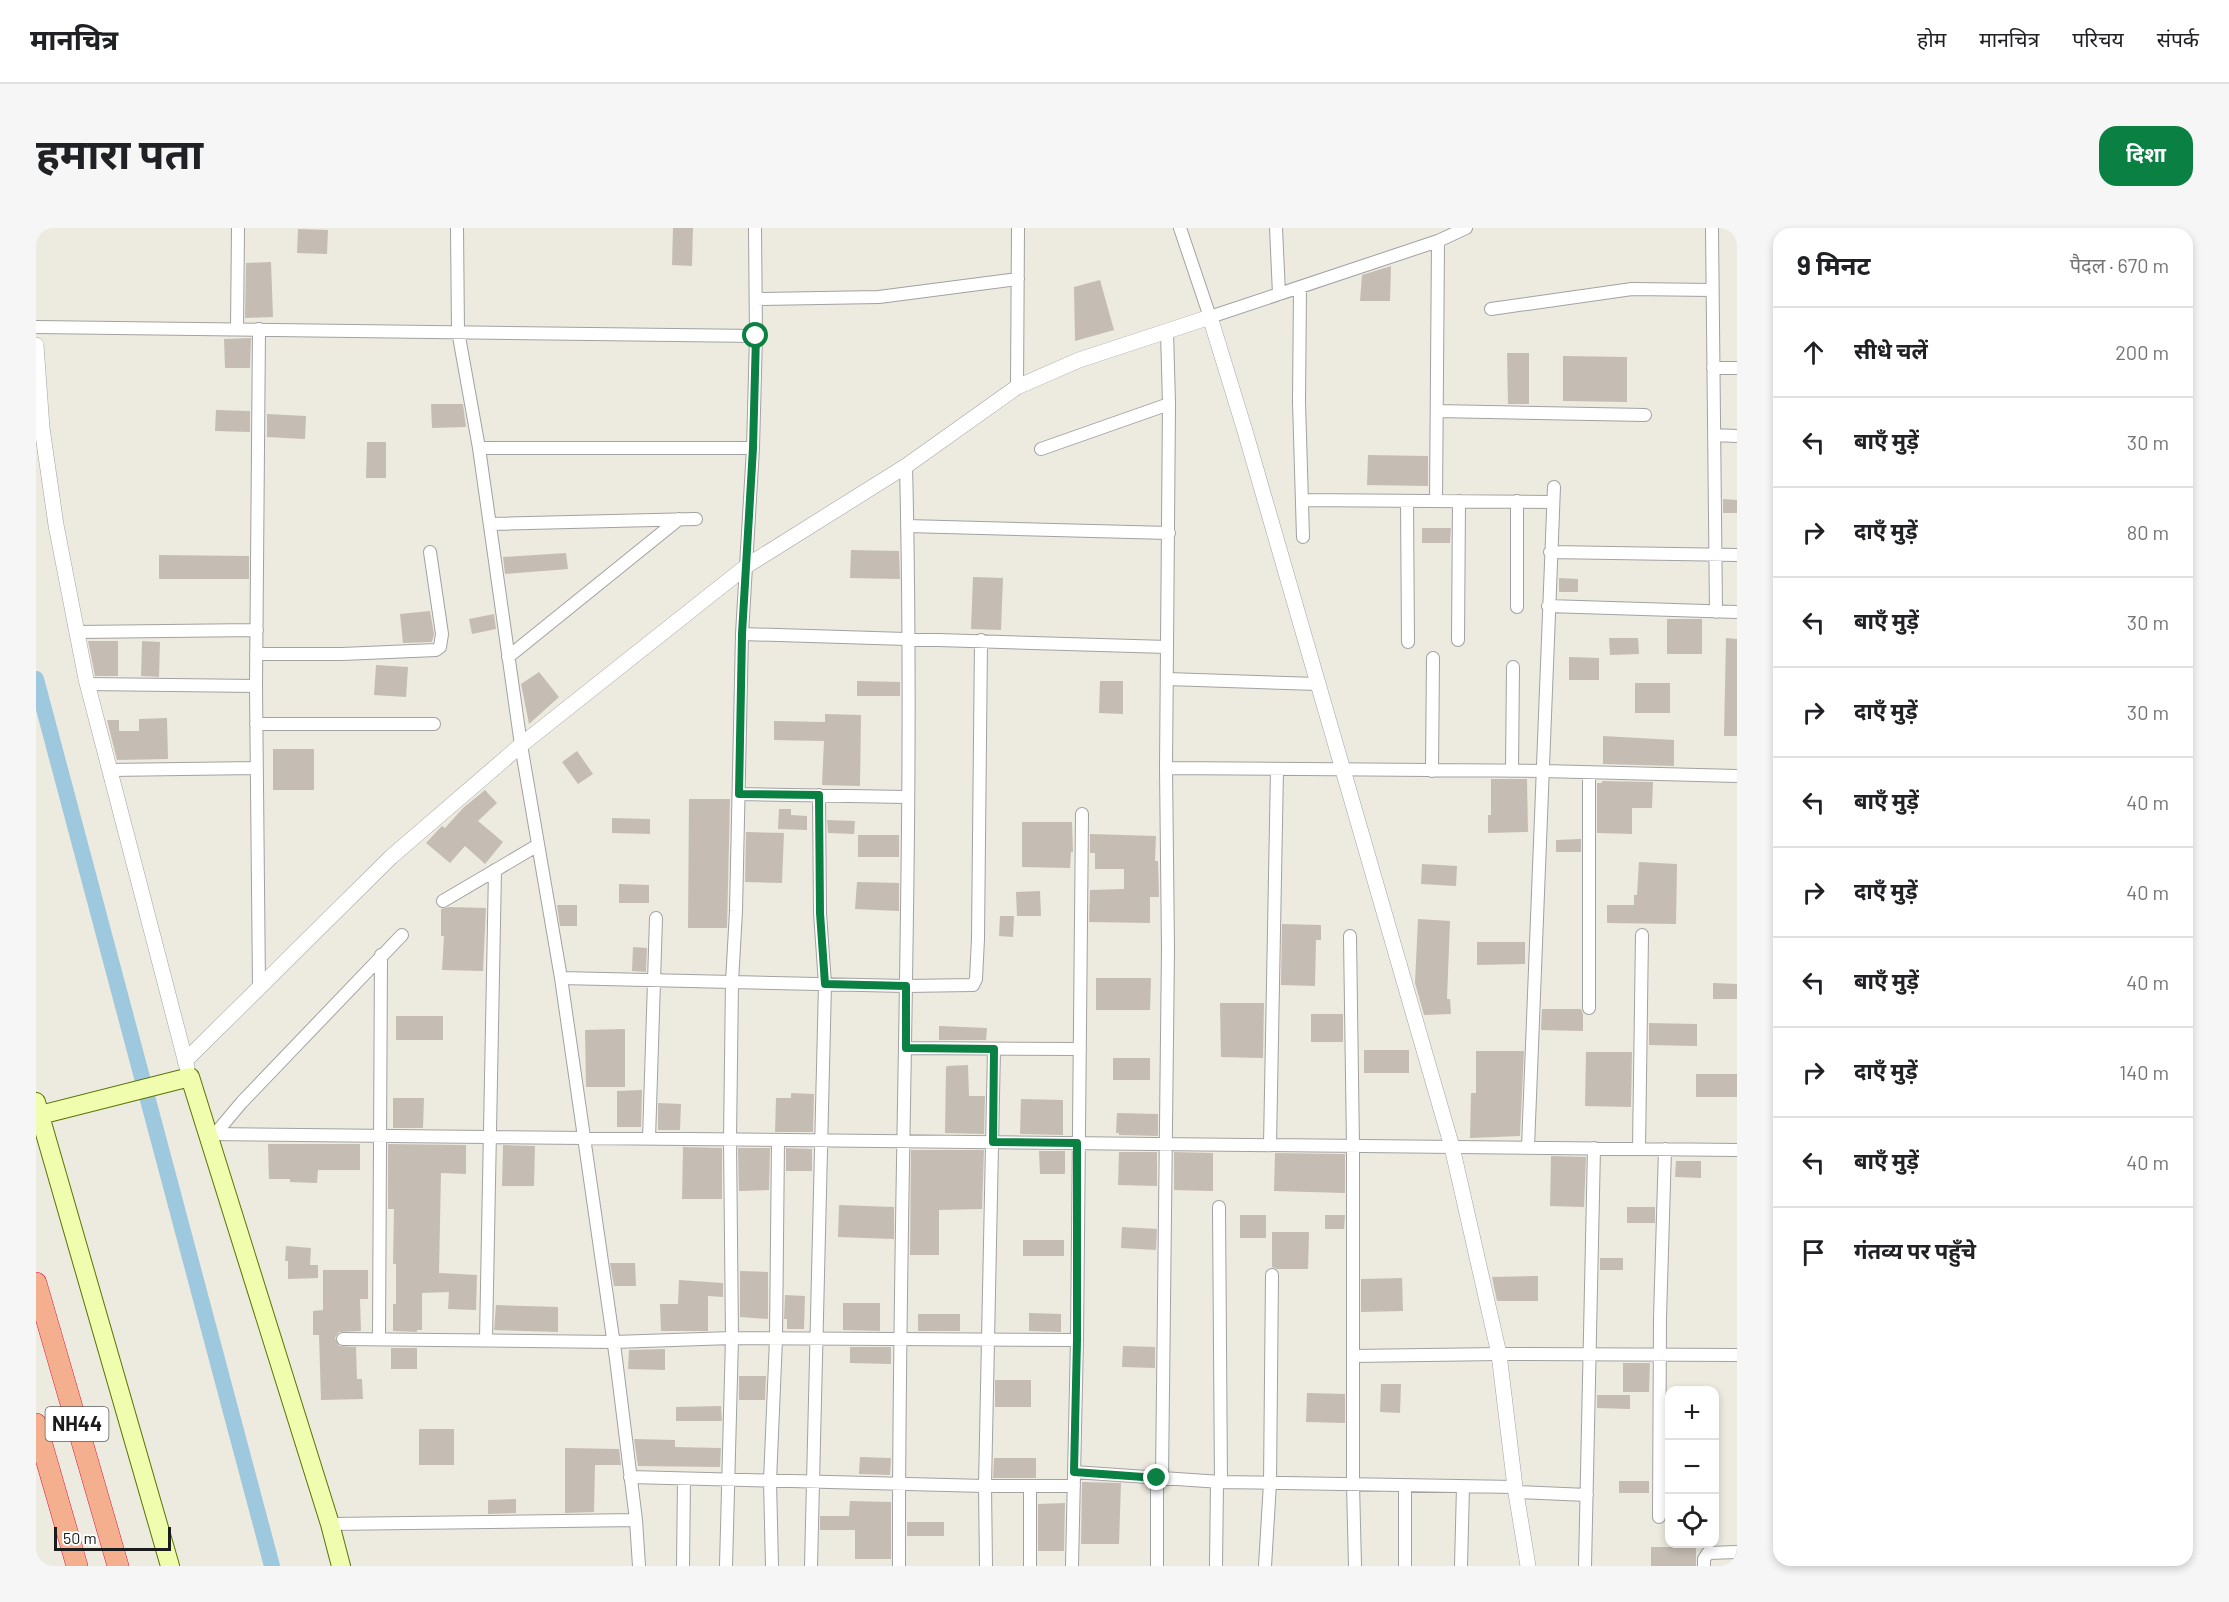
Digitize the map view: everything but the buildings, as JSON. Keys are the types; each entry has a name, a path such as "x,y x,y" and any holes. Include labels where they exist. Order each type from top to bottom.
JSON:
{"highway":[{"name":"NH44","path":"36,1283 118,1566"},
{"name":"NH44","path":"36,1424 77,1566"}],"main road":[{"path":"170,1566 37,1111 72,1107 168,1082 187,1069 212,1134 341,1566"}],"street":[{"path":"237,329 238,228"},
{"path":"457,228 458,331 479,448 521,745 561,978 614,1342 636,1520 639,1566"},
{"path":"726,1566 732,1338 730,1139 732,982 742,634 748,565 753,448 756,336 755,228"},
{"path":"1017,387 1018,228"},
{"path":"1180,228 1210,317 1452,1147 1499,1354 1528,1566"},
{"path":"1276,228 1279,294"},
{"path":"187,1069 259,986 391,857 521,745 748,565 906,466 1017,387 1079,360 1438,241 1466,228"},
{"path":"1712,228 1716,612"},
{"path":"1436,501 1438,241"},
{"path":"756,299 879,297 1018,279"},
{"path":"1300,287 1299,402 1304,537"},
{"path":"1491,309 1632,289 1712,290"},
{"path":"36,327 756,336"},
{"path":"259,329 256,630 259,986"},
{"path":"1157,1566 1168,949 1166,768 1169,404 1167,331"},
{"path":"36,345 42,428 56,525 87,684 187,1069"},
{"path":"1713,368 1737,368"},
{"path":"1041,449 1169,404"},
{"path":"1437,411 1645,415"},
{"path":"1714,435 1737,436"},
{"path":"479,448 753,448"},
{"path":"899,1566 910,638 906,466"},
{"path":"1528,1147 1554,487"},
{"path":"1302,500 1553,502"},
{"path":"1407,501 1408,642"},
{"path":"1458,640 1460,501"},
{"path":"1517,501 1517,608"},
{"path":"508,657 679,519"},
{"path":"490,524 696,519"},
{"path":"907,526 1169,533"},
{"path":"256,654 342,654 436,650 440,647 442,634 430,552"},
{"path":"1550,552 1737,555"},
{"path":"1548,606 1737,612"},
{"path":"77,632 256,630"},
{"path":"742,634 1167,647"},
{"path":"561,978 969,987 976,983 981,640"},
{"path":"1432,771 1433,658"},
{"path":"1512,771 1513,667"},
{"path":"1167,679 1318,684"},
{"path":"87,684 256,686"},
{"path":"256,724 434,724"},
{"path":"109,770 256,768"},
{"path":"1166,768 1543,771 1737,776"},
{"path":"1270,1145 1277,769"},
{"path":"1588,1008 1590,773"},
{"path":"739,794 907,797"},
{"path":"811,1566 811,1482 825,984 820,913 819,795"},
{"path":"1072,1566 1077,1340 1077,1143 1082,814"},
{"path":"443,901 538,845"},
{"path":"486,1339 495,870"},
{"path":"649,1138 656,918"},
{"path":"212,1134 402,935"},
{"path":"1639,1149 1642,935"},
{"path":"1350,936 1355,1566"},
{"path":"380,1339 381,956"},
{"path":"906,1048 1080,1048"},
{"path":"986,1566 985,1486 994,1049"},
{"path":"212,1134 1737,1150"},
{"path":"772,1566 770,1481 776,1339 778,1140"},
{"path":"1585,1566 1594,1148"},
{"path":"1659,1517 1665,1149"},
{"path":"1216,1566 1219,1482 1219,1207"},
{"path":"1265,1566 1270,1483 1272,1275"},
{"path":"343,1339 614,1342 732,1338 1077,1340"},
{"path":"1353,1356 1737,1355"},
{"path":"1074,1472 1219,1482 1463,1486 1587,1495"},
{"path":"630,1477 985,1486 1074,1486"},
{"path":"682,1566 684,1479"},
{"path":"1405,1566 1406,1485"},
{"path":"1030,1486 1030,1566"},
{"path":"1461,1566 1463,1486"},
{"path":"330,1524 636,1520"},
{"path":"1704,1566 1704,1559 1708,1553 1737,1552"}],"waterway":[{"path":"36,679 272,1566"}],"route":[{"path":"756,336 748,565 742,634 739,794 819,795 820,913 825,984 906,986 906,1048 994,1049 993,1142 1077,1143 1074,1472 1157,1478"}]}
